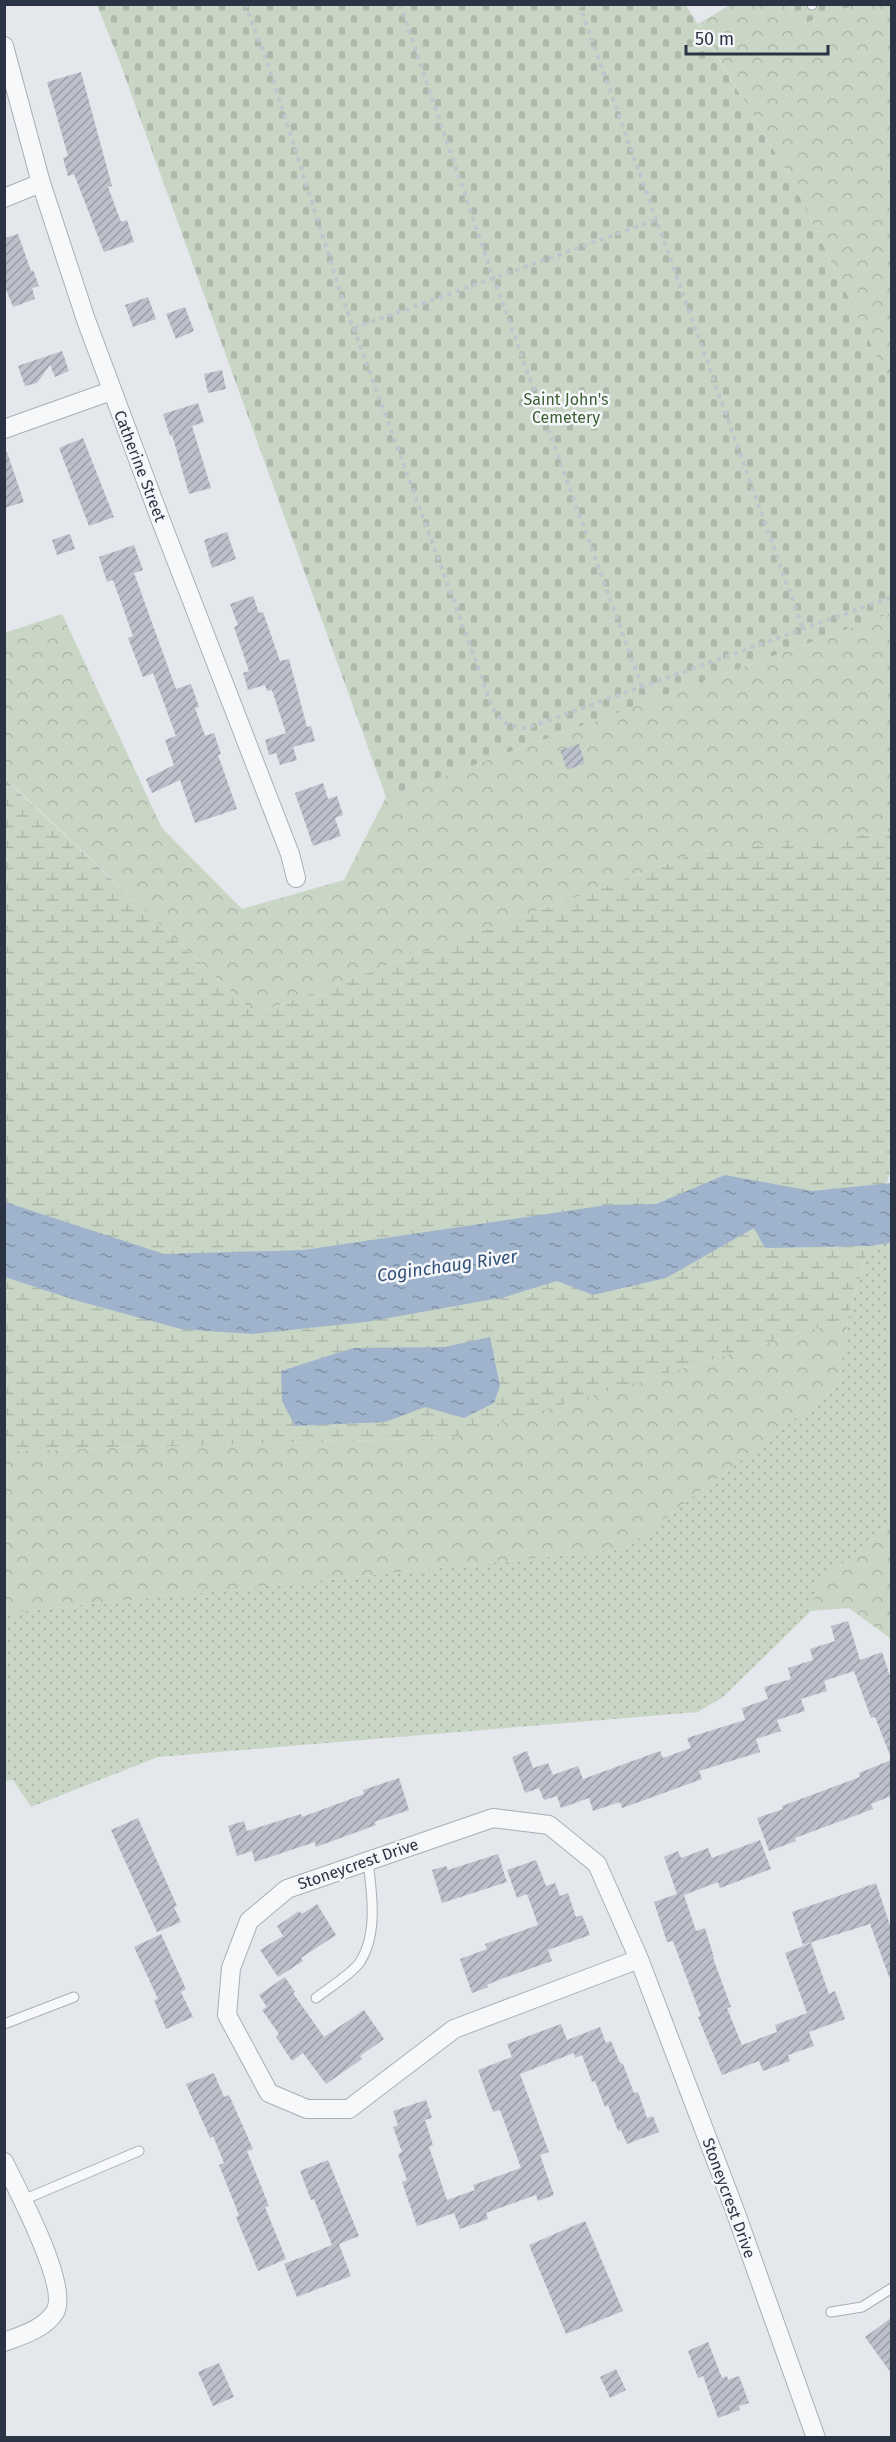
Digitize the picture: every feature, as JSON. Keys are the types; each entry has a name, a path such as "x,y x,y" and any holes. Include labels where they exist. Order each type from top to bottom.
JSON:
{"street":[{"name":"Catherine Street","path":"4,46 41,183 111,391 290,854 297,878"},
{"path":"4,198 41,183"},
{"path":"4,429 111,391"},
{"name":"Stoneycrest Drive","path":"639,1959 454,2029 349,2109 307,2109 269,2093 226,2015 231,1968 249,1921 288,1889 493,1818 549,1826 597,1864 639,1959 734,2208 816,2438"},
{"path":"4,2162 40,2237 56,2284 58,2301 56,2310 42,2326 4,2342"}],"lane":[{"path":"316,1998 359,1964 368,1945 373,1903 368,1861"},
{"path":"4,2024 74,1997"},
{"path":"23,2200 139,2151"},
{"path":"831,2312 861,2307 891,2288"}],"path":[{"path":"245,4 270,70 354,328 493,708 500,720 512,728 527,728 891,597"},
{"path":"399,4 494,278 642,687"},
{"path":"579,4 803,629"},
{"path":"354,328 656,220"}],"green space":[{"path":"789,4 854,5 797,26"},
{"name":"Saint John's Cemetery","path":"97,5 686,5 791,179 891,386 891,613 386,797 119,60"},
{"path":"730,5 789,5 797,26 854,5 891,5 891,386 791,179 698,24"},
{"path":"891,613 891,832 702,851 255,1014 5,778 4,633 62,614 162,828 242,909 344,880 386,797"},
{"path":"4,778 255,1014 702,851 891,832 891,1168 848,1319 450,1438 5,1451"},
{"path":"891,1243 891,1524 818,1584 811,1611 723,1697 698,1712 158,1757 31,1807 13,1780 5,1781 4,1613 625,1549 840,1384 848,1319 869,1246"},
{"path":"848,1319 840,1384 625,1549 5,1613 4,1451 450,1438"},
{"path":"891,1524 891,1639 849,1608 811,1611 818,1584"}],"water":[{"name":"Coginchaug River","path":"725,1175 812,1191 891,1183 891,1243 869,1246 765,1248 754,1228 666,1278 593,1295 557,1281 505,1297 366,1322 252,1334 181,1329 78,1301 5,1277 5,1202 164,1254 304,1250 607,1205 656,1204"},
{"path":"490,1337 500,1386 494,1403 464,1418 425,1407 385,1422 295,1426 282,1401 281,1371 353,1348 445,1347"}],"building":[{"path":"81,72 112,186 108,187 121,222 127,220 134,242 104,252 74,174 68,176 63,158 68,156 47,82"},
{"path":"18,234 31,271 33,270 39,286 32,288 35,299 13,307 4,284 4,238"},
{"path":"148,297 156,319 133,327 125,305"},
{"path":"185,307 194,331 176,339 166,314"},
{"path":"62,351 69,371 55,377 50,365 37,383 25,386 18,366"},
{"path":"222,370 226,389 208,393 204,374"},
{"path":"198,403 204,422 192,426 211,488 189,494 172,435 170,436 163,414"},
{"path":"83,438 114,517 89,526 59,448"},
{"path":"7,452 24,502 4,508 4,453"},
{"path":"227,532 236,559 212,568 204,540"},
{"path":"70,534 75,549 57,555 52,540"},
{"path":"134,545 143,570 134,573 176,689 191,684 199,707 195,708 205,736 214,733 221,754 218,755 237,809 195,823 180,780 152,793 146,779 174,765 165,740 176,736 153,673 143,677 128,638 133,636 113,580 107,582 99,557"},
{"path":"253,596 259,613 263,612 280,661 289,659 307,727 311,726 315,741 293,747 297,760 280,765 276,753 269,755 265,740 286,733 272,690 267,691 265,685 248,690 243,673 249,671 234,627 238,625 230,604"},
{"path":"579,744 585,763 567,770 560,750"},
{"path":"323,783 328,799 337,796 343,815 335,818 341,836 313,846 295,793"},
{"path":"848,1621 860,1660 882,1652 891,1679 891,1758 875,1717 871,1718 854,1671 824,1681 827,1691 801,1699 805,1711 777,1720 781,1731 756,1739 760,1752 699,1771 702,1779 622,1808 620,1802 593,1811 589,1798 561,1808 557,1796 544,1800 539,1788 525,1793 512,1757 527,1751 533,1768 548,1763 553,1775 578,1766 583,1779 660,1751 663,1758 691,1748 687,1738 745,1720 742,1708 768,1699 764,1687 791,1679 788,1668 813,1660 810,1649 835,1641 831,1626"},
{"path":"891,1760 891,1796 871,1804 873,1809 795,1838 796,1841 769,1851 757,1818 783,1809 782,1806 860,1777 859,1773"},
{"path":"399,1778 409,1810 316,1847 315,1842 255,1862 252,1851 237,1856 228,1826 244,1821 247,1831 301,1814 302,1817 364,1794 363,1790"},
{"path":"138,1818 177,1906 174,1907 181,1922 157,1932 111,1830"},
{"path":"760,1840 771,1869 720,1888 718,1882 684,1895 696,1931 705,1928 731,2007 727,2008 742,2045 777,2032 775,2025 807,2013 785,1953 811,1943 829,1994 835,1991 845,2019 809,2032 814,2046 788,2055 790,2061 763,2071 759,2061 722,2075 698,2017 701,2016 673,1941 667,1942 654,1902 677,1894 664,1857 678,1851 681,1858 708,1848 712,1858"},
{"path":"498,1854 507,1882 442,1903 432,1870 446,1866 448,1870"},
{"path":"536,1860 546,1886 555,1883 560,1896 568,1893 576,1917 582,1915 590,1935 548,1950 552,1961 501,1979 472,1993 460,1959 487,1949 485,1944 538,1925 527,1894 517,1898 507,1870"},
{"path":"876,1883 891,1928 891,1977 889,1977 870,1924 803,1945 792,1912"},
{"path":"317,1904 336,1935 301,1958 303,1961 278,1977 260,1950 283,1936 277,1926 299,1911 302,1914"},
{"path":"161,1934 186,1989 181,1992 193,2017 166,2029 154,2000 158,1999 134,1947"},
{"path":"285,1977 295,1992 293,1993 324,2037 364,2010 384,2039 360,2056 362,2059 326,2084 303,2053 292,2061 276,2037 279,2034 262,2010 267,2007 259,1995"},
{"path":"561,2024 567,2040 600,2027 606,2043 611,2041 620,2063 623,2064 634,2093 638,2092 647,2118 653,2116 659,2132 627,2144 621,2130 618,2131 608,2105 605,2107 595,2081 592,2082 582,2055 575,2058 574,2053 520,2074 549,2152 540,2155 554,2195 538,2201 536,2195 486,2213 488,2219 460,2229 454,2213 417,2226 402,2182 407,2180 398,2154 402,2152 393,2127 398,2125 393,2111 426,2100 432,2118 425,2120 433,2145 429,2147 447,2200 475,2190 473,2185 521,2168 500,2110 493,2112 478,2070 512,2057 507,2044"},
{"path":"214,2073 224,2097 229,2095 253,2149 247,2151 269,2206 265,2207 286,2259 258,2271 236,2217 239,2215 219,2165 224,2163 186,2084"},
{"path":"328,2160 359,2236 339,2244 351,2276 297,2297 284,2264 332,2245 300,2171"},
{"path":"585,2221 623,2311 566,2334 529,2245"},
{"path":"891,2318 891,2373 865,2337"},
{"path":"708,2342 722,2378 727,2376 728,2380 739,2376 749,2403 739,2406 740,2410 718,2418 703,2376 698,2378 688,2351"},
{"path":"219,2363 234,2397 213,2406 198,2372"},
{"path":"616,2369 626,2390 610,2398 600,2377"}]}
